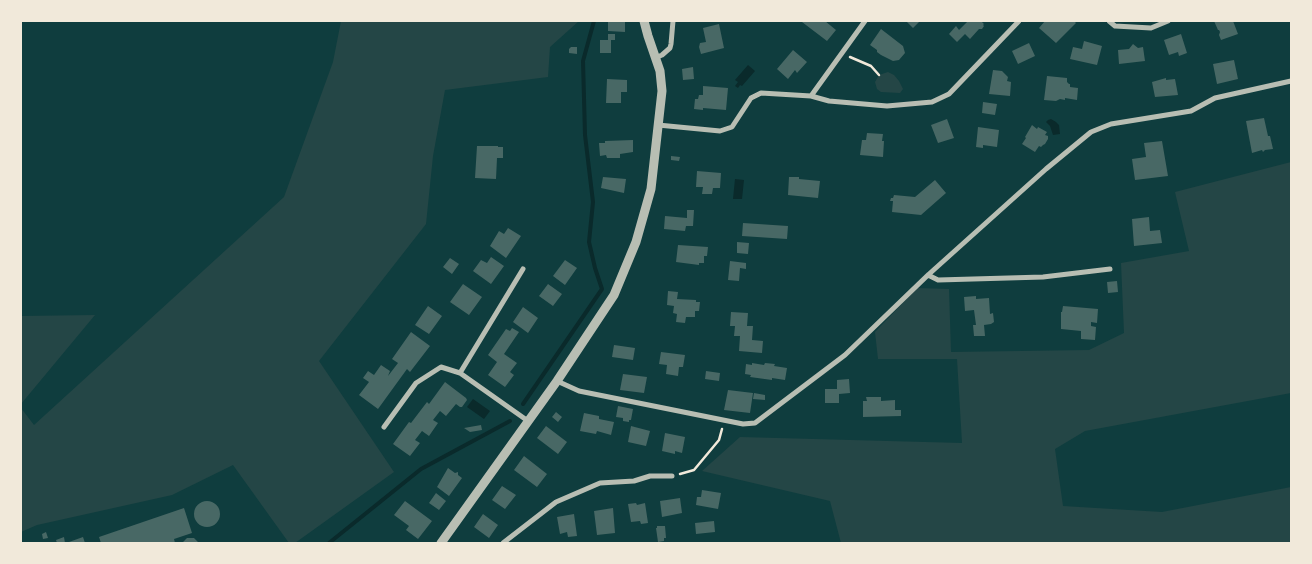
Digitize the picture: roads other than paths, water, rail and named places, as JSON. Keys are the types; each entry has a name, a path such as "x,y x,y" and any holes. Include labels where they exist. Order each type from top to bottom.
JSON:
{"street":[{"path":"441,543 557,381 614,295 636,242 651,189 662,83 644,21"},
{"path":"655,58 670,48 673,21"},
{"path":"811,96 865,21"},
{"path":"658,125 720,131 732,127 751,98 761,93 811,96 829,101 887,106 932,102 949,94 1019,21"},
{"path":"1109,21 1115,26 1151,28 1168,21"},
{"path":"557,381 579,391 743,424 755,423 844,355 928,275 1046,169 1092,132 1111,124 1191,111 1215,98 1291,80"},
{"path":"460,372 523,269"},
{"path":"928,275 938,280 1043,277 1110,269"},
{"path":"384,427 416,383 441,367 460,372 528,421"},
{"path":"504,543 556,502 600,483 634,481 650,476 672,476"}],"waterway":[{"path":"523,404 602,289 589,242 593,202 585,135 583,61 594,21"},
{"path":"329,543 421,469 510,421"}]}
